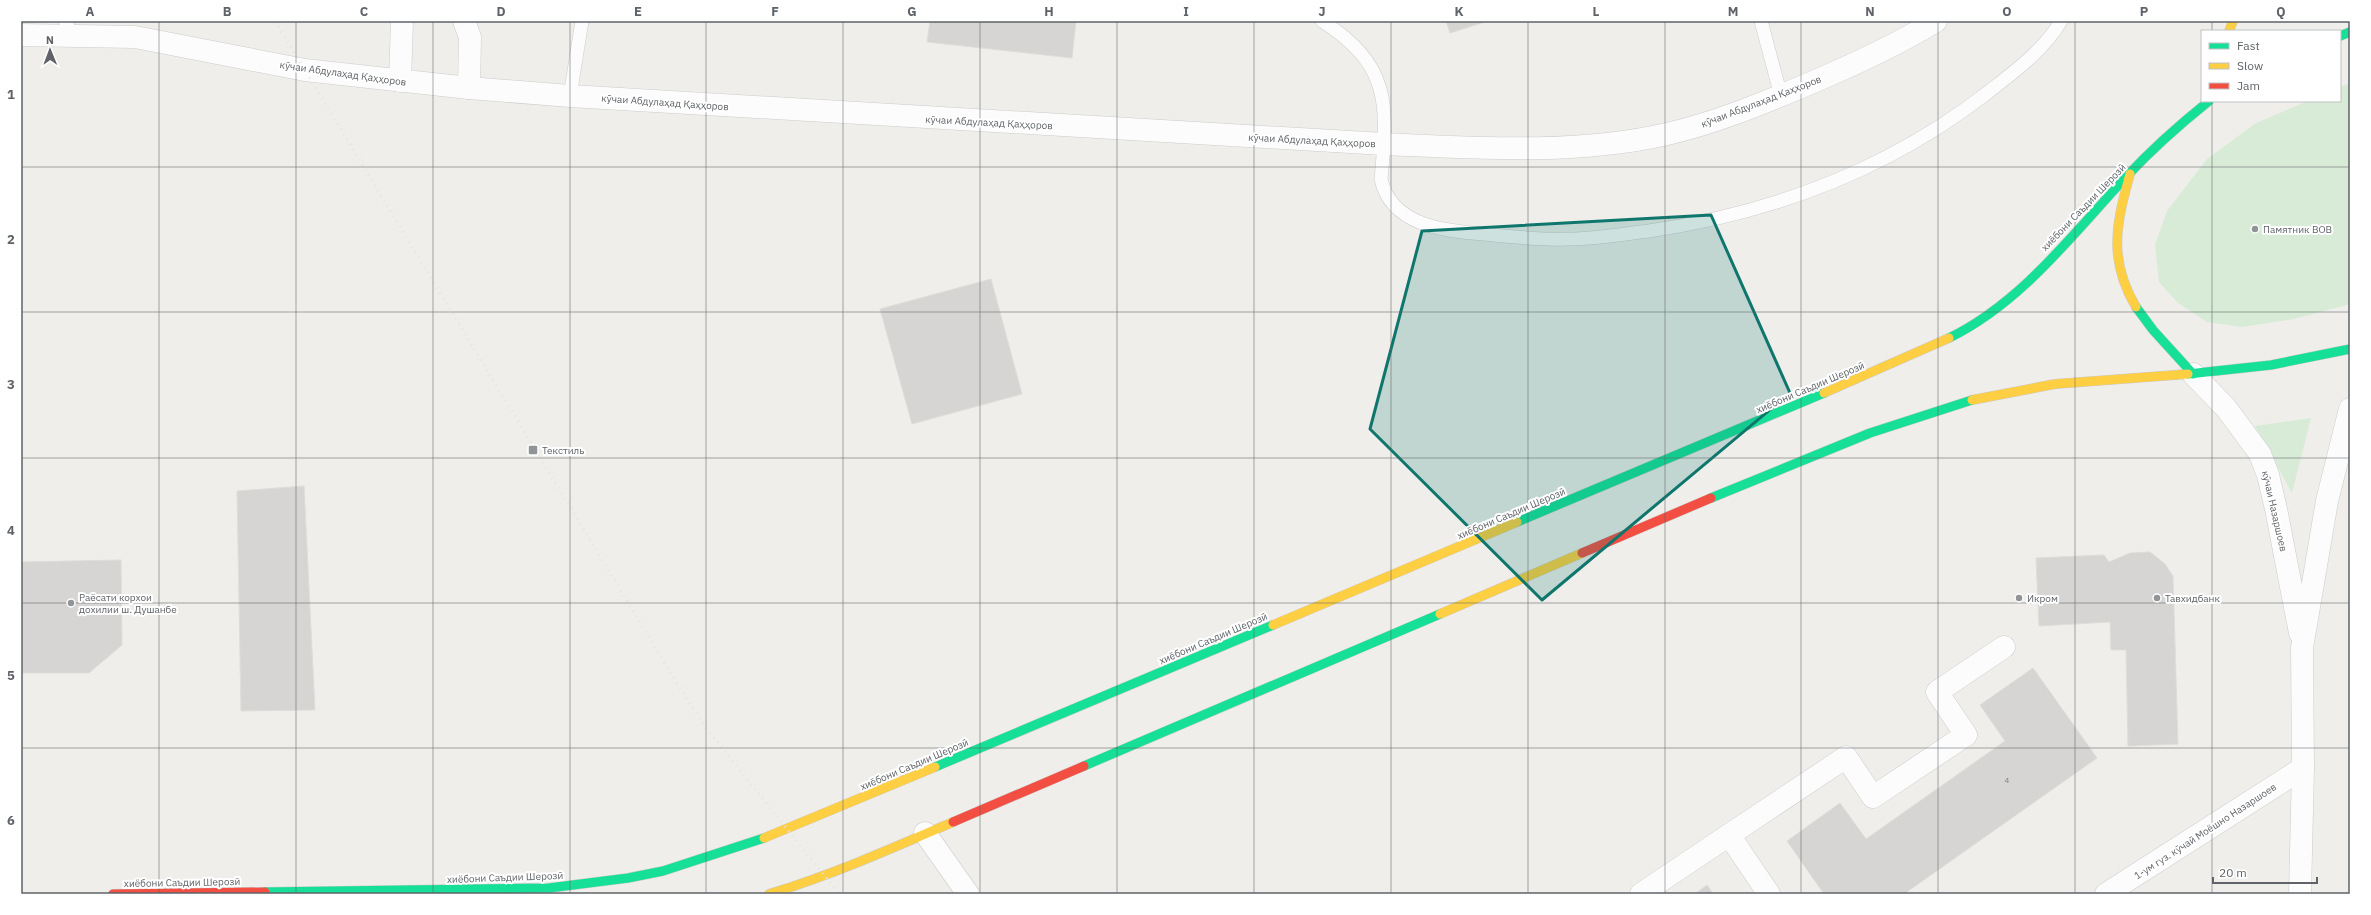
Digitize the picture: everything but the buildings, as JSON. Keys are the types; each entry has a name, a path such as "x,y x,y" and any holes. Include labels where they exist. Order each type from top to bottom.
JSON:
{"main road":[{"name":"хиёбони Саъдии Шерозӣ","path":"113,894 549,888 628,878 663,871 740,847 806,821 1877,371 1971,326 2013,294 2154,148 2206,102"},
{"path":"2130,174 2119,218 2116,241 2124,280 2144,320 2193,374"},
{"path":"769,894 802,884 925,833 1887,425 1954,403 2036,387 2193,374 2301,360 2350,349"},
{"path":"798,894 802,884"}],"street":[{"path":"400,81 402,21"},
{"path":"464,21 470,37 469,88"},
{"name":"кӯчаи Абдулаҳад Қаҳҳоров","path":"21,35 69,29 135,37 305,70 469,88 570,96 1384,144 1508,148 1564,147 1623,141 1667,134 1723,118 1781,96 1890,47 1936,21"},
{"name":"кӯчаи Назаршоев","path":"2193,374 2226,408 2260,454 2276,509 2302,648 2303,768 2300,894"},
{"name":"кӯчаи Назаршоев","path":"2302,648 2327,501 2350,409"},
{"path":"1641,894 1846,757 1873,797 1966,735 1936,692 2004,647"},
{"name":"1-ум гуз. кӯчай Моёшно Назаршоев","path":"2106,894 2303,768"},
{"path":"925,833 968,894"},
{"path":"1729,835 1769,894"}],"lane":[{"path":"570,96 582,21"},
{"path":"1761,21 1781,96"},
{"path":"1330,23 1358,50 1380,86 1385,107 1381,179 1383,189 1391,202 1404,214 1427,226 1501,236 1570,239 1698,223 1812,190 1864,169 1916,142 1963,112 2008,76 2043,45 2061,22"}],"highlighted area":[{"path":"1711,215 1790,393 1542,600 1370,429 1422,231"}],"green space":[{"path":"2350,83 2350,304 2294,319 2242,327 2207,322 2178,303 2159,282 2155,245 2167,211 2207,159 2256,123 2306,102 2341,102 2341,87"},
{"path":"2311,418 2292,493 2255,426"}],"railway":[{"path":"275,21 686,698 707,729 839,894"}],"traffic: fast":[{"path":"2341,36 2350,32"},
{"path":"1949,338 1975,323 2022,287 2065,244 2146,157 2176,128 2208,102"},
{"path":"2136,307 2153,330 2193,374"},
{"path":"2188,374 2271,365 2350,349"},
{"path":"1517,522 1824,393"},
{"path":"1711,498 1870,433 1972,400"},
{"path":"1084,766 1440,614"},
{"path":"935,767 1273,625"},
{"path":"265,892 549,888 628,878 663,871 764,838"}],"traffic: slow":[{"path":"2229,30 2233,21"},
{"path":"2130,174 2121,209 2117,242 2121,273 2127,290 2136,307"},
{"path":"1824,393 1949,338"},
{"path":"1972,400 2055,384 2188,374"},
{"path":"1273,625 1517,522"},
{"path":"1440,614 1582,553"},
{"path":"764,838 935,767"},
{"path":"769,894 839,870 953,822"}],"traffic: jam":[{"path":"1582,553 1711,498"},
{"path":"953,822 1084,766"},
{"path":"113,894 265,892"}],"place":[{"name":"Памятник ВОВ","path":"2255,229"},
{"name":"Текстиль","path":"533,450"},
{"name":"Икром","path":"2019,598"},
{"name":"Тавхидбанк","path":"2157,598"},
{"name":"Раёсати корхои дохилии ш. Душанбе","path":"71,603"}]}
